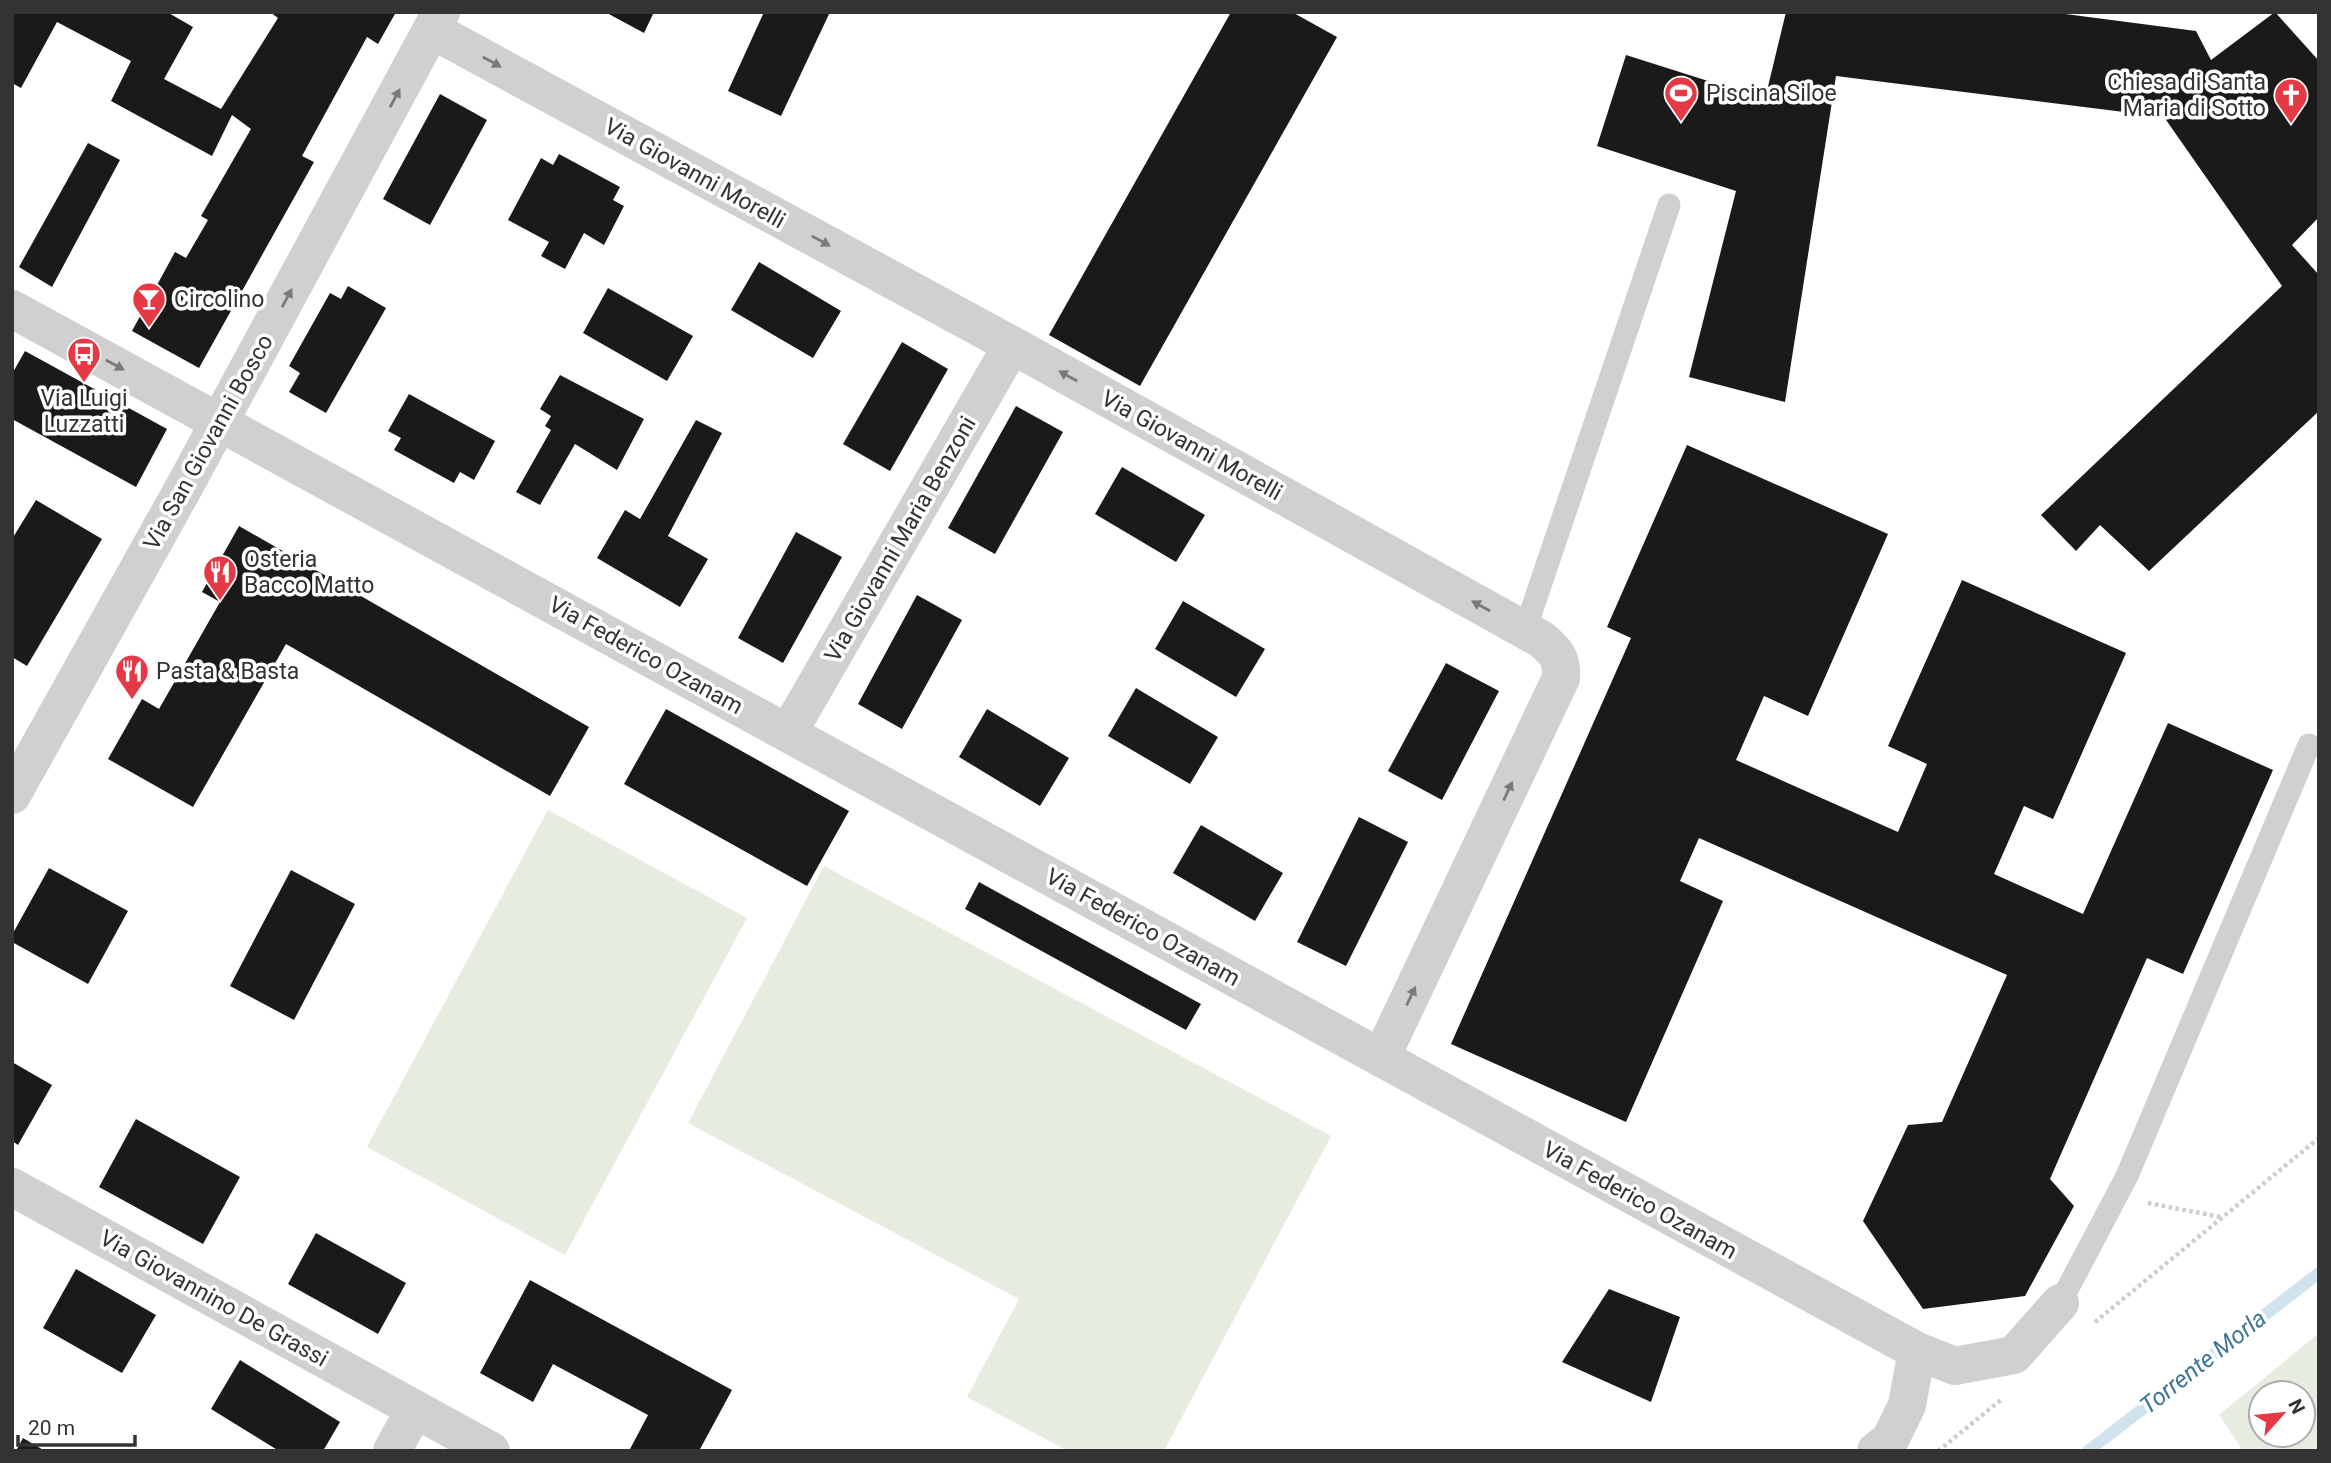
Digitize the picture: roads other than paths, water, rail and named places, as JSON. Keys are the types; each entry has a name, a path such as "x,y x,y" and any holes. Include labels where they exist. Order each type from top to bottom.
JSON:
{"street":[{"name":"Via Giovanni Morelli","path":"437,21 1541,639 1553,649 1562,665 1561,678 1381,1058"},
{"name":"Via San Giovanni Bosco","path":"12,795 219,423 437,21"},
{"path":"12,309 219,423"},
{"name":"Via Giovanni Maria Benzoni","path":"788,733 1012,345"},
{"name":"Via Federico Ozanam","path":"219,423 1917,1351 1955,1366 2014,1355 2060,1303"},
{"name":"Via Giovannino De Grassi","path":"12,1187 491,1451"},
{"path":"1876,1451 1890,1440 1907,1405 1917,1351"},
{"path":"392,1451 415,1409"}],"lane":[{"path":"1525,630 1669,205"},
{"path":"2060,1303 2118,1195 2309,745"}],"waterway":[{"name":"Torrente Morla","path":"2088,1451 2319,1273"}],"place":[{"name":"Piscina Siloe","path":"1681,123"},
{"name":"Chiesa di Santa Maria di Sotto","path":"2291,125"},
{"name":"Circolino","path":"149,329"},
{"name":"Via Luigi Luzzatti","path":"84,384"},
{"name":"Osteria Bacco Matto","path":"220,602"},
{"name":"Pasta & Basta","path":"132,701"}]}
